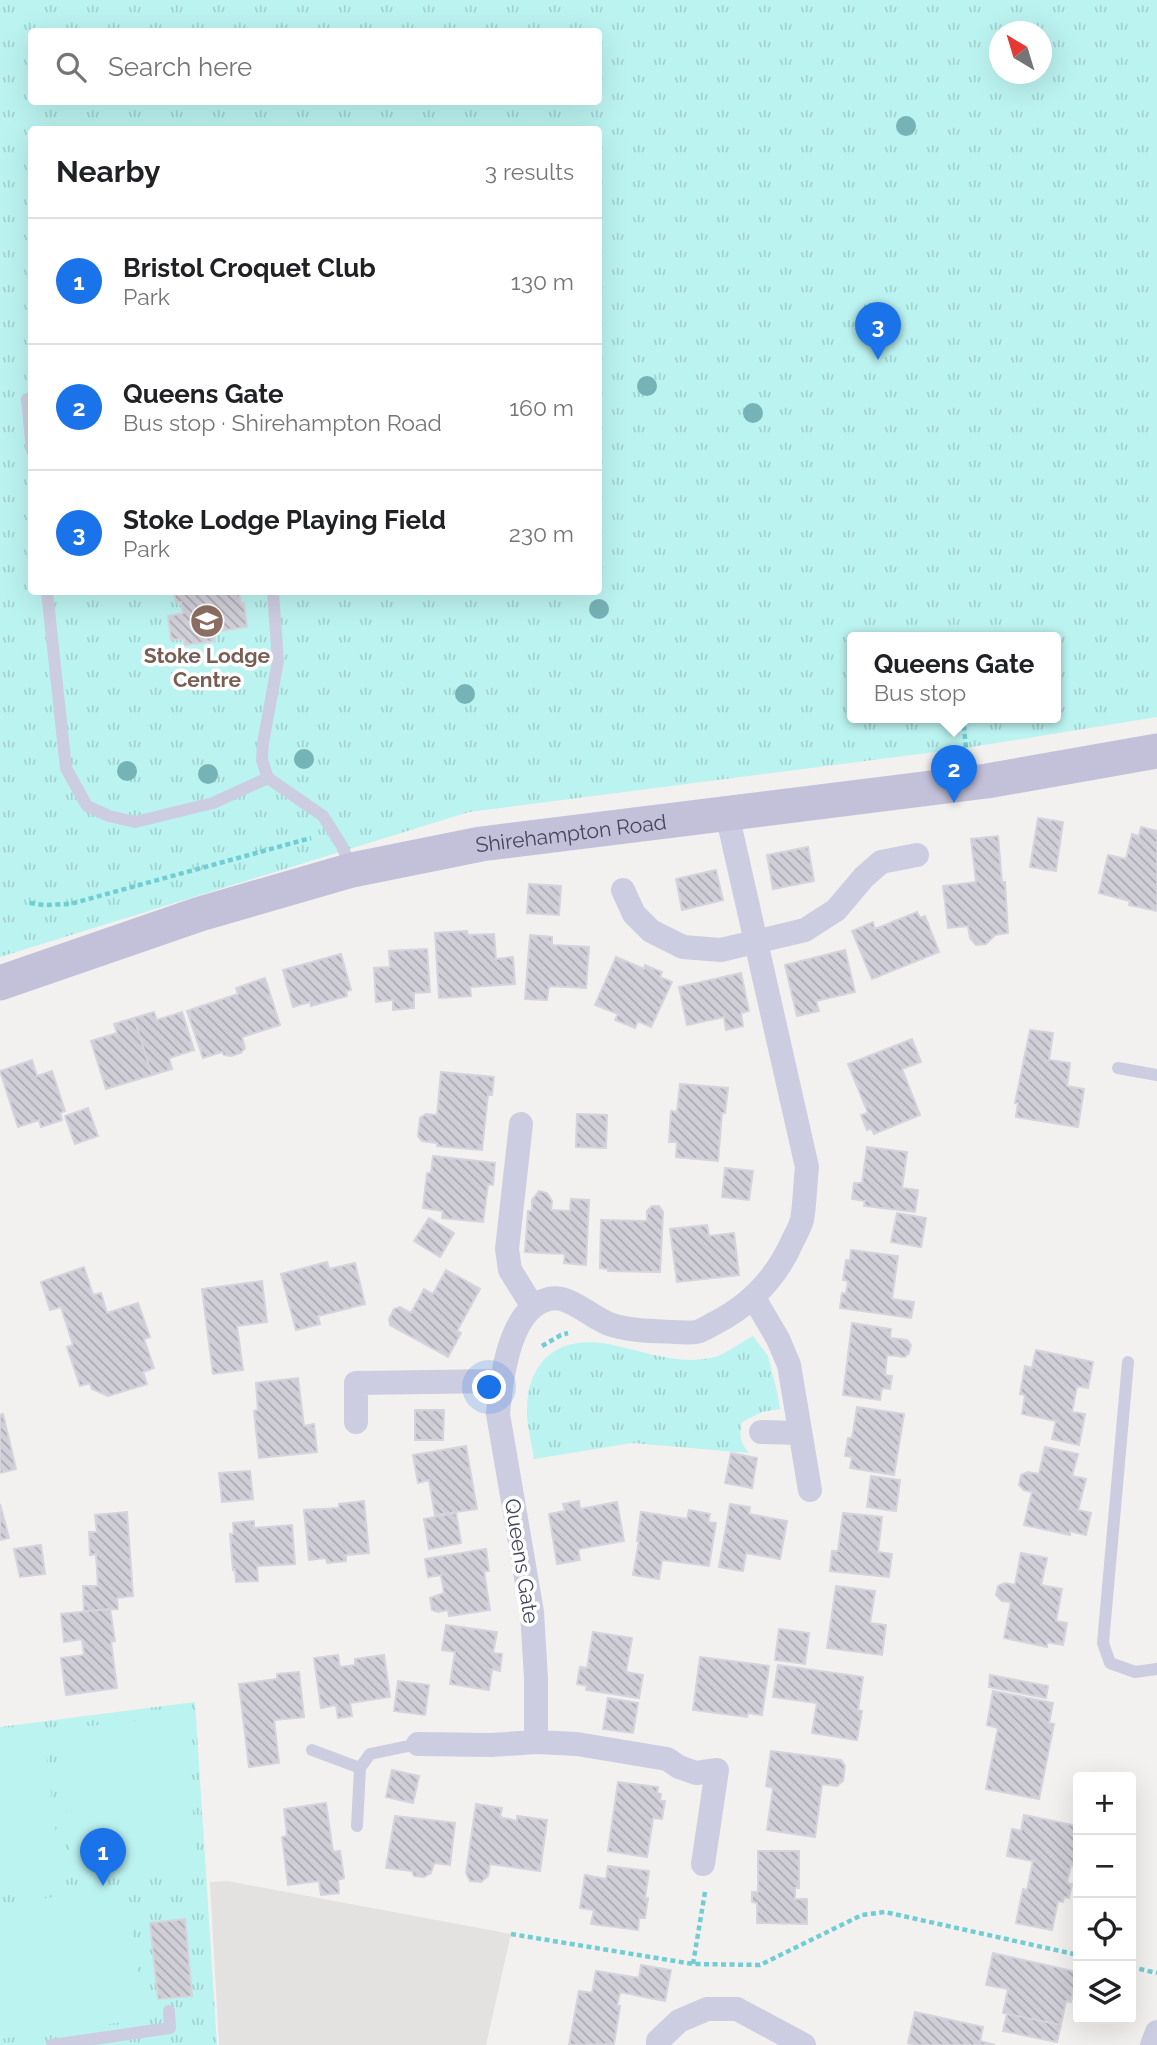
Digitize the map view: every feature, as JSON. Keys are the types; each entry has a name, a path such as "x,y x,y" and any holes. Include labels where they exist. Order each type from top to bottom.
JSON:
{"main road":[{"name":"Shirehampton Road","path":"0,983 200,914 352,870 481,844 987,781 1157,751"}],"street":[{"path":"521,1124 507,1249 510,1270 533,1307 552,1298 562,1298 607,1324 629,1330 697,1332 723,1319 754,1298 783,1262 801,1222 807,1167 727,814"},
{"path":"623,890 634,914 651,931 684,947 720,950 805,930 836,910 864,877 881,862 917,855"},
{"path":"754,1298 778,1339 789,1365 810,1490"},
{"name":"Queens Gate","path":"533,1307 520,1325 508,1353 501,1381 498,1414 532,1612 536,1742"},
{"path":"355,1422 356,1383 501,1381"},
{"path":"761,1432 800,1433"},
{"path":"418,1744 578,1744 667,1759 696,1773 717,1770 703,1864"},
{"path":"657,2045 679,2021 707,2009 737,2009 804,2045"},
{"path":"1152,2045 1157,2032"}],"lane":[{"path":"27,399 28,409"},
{"path":"47,595 66,768 87,806 108,816 135,822 213,803 268,778"},
{"path":"272,595 278,661 262,760 268,778 323,816 342,846 352,870"},
{"path":"1118,1068 1157,1076"},
{"path":"1128,1363 1103,1643 1110,1662 1135,1672 1157,1669"},
{"path":"357,1826 360,1768 370,1754 418,1744"},
{"path":"312,1749 360,1768"},
{"path":"52,2045 170,2028 169,2011"}],"path":[{"path":"963,723 966,748"},
{"path":"30,903 71,904 333,832"},
{"path":"508,1353 527,1358 545,1343 561,1335 581,1331 601,1332 607,1324"},
{"path":"693,1964 708,1875 703,1864"},
{"path":"511,1934 693,1964 760,1965 862,1915 885,1912 1073,1954"},
{"path":"1136,1968 1157,1973"}],"shaded area":[{"path":"227,1881 511,1934 486,2045 219,2045 210,1882"}],"green space":[{"path":"0,0 1157,0 1157,717 966,748 469,812 0,957"},
{"path":"753,1336 768,1356 780,1409 762,1412 742,1422 741,1439 749,1453 632,1443 534,1459 527,1416 532,1380 549,1355 562,1347 594,1342 689,1360 715,1357"},
{"path":"195,1702 217,2045 0,2045 0,1727"},
{"path":"182,1715 199,1866 74,1880 57,1730"},
{"path":"44,1735 62,1884 0,1892 0,1740"},
{"path":"126,1886 145,2019 0,2039 0,1905"}],"building":[{"name":"Stoke Lodge Centre","path":"175,595 240,595 241,603 244,603 247,627 214,632 215,641 185,645 184,639 171,640 168,616 183,613 181,602 176,603"},
{"path":"1038,818 1063,822 1056,871 1030,867"},
{"path":"1141,827 1157,831 1157,911 1129,905 1130,901 1099,893 1108,855 1126,859 1132,834 1139,836"},
{"path":"998,836 1002,882 1005,882 1008,933 995,935 986,944 976,945 970,938 968,926 948,928 943,886 976,882 971,839"},
{"path":"808,847 814,881 773,889 767,855"},
{"path":"716,870 723,900 682,910 676,879"},
{"path":"529,884 561,886 559,915 527,913"},
{"path":"917,912 920,918 925,916 939,952 872,979 852,931 873,922 875,929"},
{"path":"467,931 468,935 494,934 496,959 513,957 515,984 470,987 471,996 439,998 435,933"},
{"path":"530,935 552,937 552,945 589,947 586,988 549,986 547,1000 525,999"},
{"path":"427,949 430,992 414,993 414,1008 393,1010 393,1000 376,1002 374,968 390,967 389,951"},
{"path":"845,950 855,992 816,1001 819,1011 797,1016 785,965"},
{"path":"341,954 351,990 346,991 347,996 311,1006 310,1002 293,1007 283,970"},
{"path":"616,957 644,969 645,965 662,972 660,977 672,982 651,1027 638,1021 635,1028 615,1020 618,1014 595,1005"},
{"path":"741,973 749,1011 741,1013 743,1026 726,1030 724,1017 687,1025 679,987"},
{"path":"265,978 280,1025 242,1037 245,1048 241,1053 231,1056 222,1052 203,1058 187,1011 238,994 236,988"},
{"path":"154,1012 157,1020 182,1012 194,1050 169,1058 172,1069 152,1075 134,1018"},
{"path":"134,1018 152,1075 106,1089 91,1041 117,1033 114,1024"},
{"path":"1030,1030 1053,1033 1049,1060 1070,1063 1067,1086 1084,1089 1078,1127 1016,1117 1018,1103 1015,1103"},
{"path":"912,1039 921,1062 902,1069 920,1115 874,1134 871,1128 867,1130 861,1115 868,1113 848,1064"},
{"path":"32,1060 37,1076 52,1071 65,1111 60,1113 62,1120 41,1127 39,1120 18,1127 0,1071"},
{"path":"441,1072 494,1077 492,1095 488,1095 482,1150 437,1146 437,1143 422,1141 418,1136 420,1118 426,1114 437,1115"},
{"path":"680,1084 728,1088 725,1113 722,1113 718,1161 676,1157 677,1142 669,1142 671,1111 677,1112"},
{"path":"88,1108 98,1136 75,1144 65,1116"},
{"path":"577,1114 607,1115 606,1148 576,1147"},
{"path":"867,1147 907,1152 902,1188 918,1190 915,1212 864,1206 865,1201 852,1199 854,1183 862,1183"},
{"path":"433,1156 495,1163 493,1185 488,1184 483,1222 442,1218 443,1211 423,1208 427,1173 431,1173"},
{"path":"725,1168 753,1171 749,1200 722,1197"},
{"path":"539,1191 547,1193 552,1201 551,1210 570,1211 571,1199 589,1200 586,1265 564,1263 565,1254 525,1252 528,1211 532,1211 532,1200"},
{"path":"652,1206 659,1206 663,1212 660,1272 608,1271 600,1268 601,1220 647,1221 647,1211"},
{"path":"897,1213 926,1218 921,1247 891,1242"},
{"path":"429,1218 454,1233 440,1257 414,1241"},
{"path":"707,1225 709,1236 734,1233 739,1275 677,1282 670,1229"},
{"path":"851,1250 898,1256 892,1299 914,1302 911,1318 840,1308 842,1293 846,1294 848,1281 843,1280 846,1260 850,1260"},
{"path":"327,1262 329,1269 355,1263 365,1304 318,1316 320,1324 296,1330 281,1274"},
{"path":"84,1267 93,1295 101,1293 107,1313 138,1303 150,1337 144,1339 154,1368 143,1372 147,1384 108,1396 92,1389 90,1383 80,1386 67,1347 73,1345 61,1307 50,1310 41,1282"},
{"path":"446,1270 480,1289 457,1331 461,1333 448,1357 390,1325 389,1319 394,1309 400,1307 411,1313 424,1289 433,1294"},
{"path":"262,1281 267,1322 237,1326 243,1370 213,1374 202,1289"},
{"path":"852,1323 891,1329 890,1338 907,1340 911,1345 905,1357 887,1355 885,1375 892,1376 890,1389 882,1388 880,1400 843,1395"},
{"path":"1036,1350 1093,1362 1088,1388 1077,1386 1072,1412 1085,1414 1079,1445 1052,1439 1056,1421 1022,1414 1025,1395 1020,1394 1025,1366 1032,1368"},
{"path":"298,1378 304,1426 314,1424 317,1452 259,1458 254,1411 258,1410 256,1383"},
{"path":"857,1407 904,1414 894,1475 850,1468 852,1457 845,1456 848,1438 852,1438"},
{"path":"415,1410 444,1410 443,1440 415,1440"},
{"path":"3,1414 16,1469 0,1473 0,1415"},
{"path":"466,1446 477,1509 435,1515 429,1480 418,1483 413,1455"},
{"path":"1045,1447 1078,1454 1072,1476 1086,1479 1078,1510 1091,1513 1086,1535 1070,1531 1070,1535 1024,1525 1032,1492 1019,1485 1021,1475 1028,1472 1039,1474"},
{"path":"731,1453 757,1458 752,1488 725,1483"},
{"path":"250,1471 253,1499 222,1502 219,1473"},
{"path":"871,1476 900,1480 896,1511 867,1507"},
{"path":"364,1501 369,1553 346,1555 346,1561 327,1563 326,1558 309,1560 304,1510 339,1508 339,1504"},
{"path":"579,1501 580,1509 617,1502 624,1541 578,1549 580,1560 557,1564 549,1514 565,1511 563,1504"},
{"path":"0,1504 9,1538 0,1540"},
{"path":"730,1504 750,1507 749,1514 787,1521 780,1559 746,1553 743,1571 719,1567"},
{"path":"689,1510 710,1514 708,1522 716,1523 709,1566 662,1560 659,1579 633,1575 641,1512 687,1519"},
{"path":"127,1512 133,1596 117,1598 118,1609 84,1611 83,1586 98,1586 96,1554 90,1555 89,1532 97,1532 95,1515"},
{"path":"456,1513 461,1543 429,1549 424,1519"},
{"path":"843,1513 882,1517 878,1552 892,1554 889,1577 830,1571 832,1551 838,1551"},
{"path":"254,1521 254,1528 292,1525 295,1564 257,1566 258,1581 236,1582 230,1534 234,1534 233,1523"},
{"path":"41,1545 45,1574 20,1577 14,1549"},
{"path":"486,1549 489,1571 484,1571 490,1610 449,1616 448,1610 432,1610 430,1598 444,1593 441,1575 428,1577 425,1559"},
{"path":"1021,1553 1047,1558 1041,1585 1062,1589 1056,1621 1067,1623 1063,1645 1047,1642 1047,1647 1004,1638 1011,1602 1002,1601 996,1595 998,1586 1005,1583 1015,1585"},
{"path":"836,1586 875,1591 870,1623 886,1625 882,1655 827,1648"},
{"path":"110,1609 115,1641 111,1642 117,1688 66,1695 61,1658 84,1655 82,1639 64,1642 61,1614"},
{"path":"446,1625 497,1632 493,1653 502,1654 500,1671 492,1669 489,1690 450,1684 455,1652 442,1650"},
{"path":"779,1629 809,1633 805,1664 775,1660"},
{"path":"593,1632 632,1638 626,1672 643,1675 639,1698 586,1690 587,1686 577,1684 580,1667 587,1668"},
{"path":"338,1655 340,1667 355,1665 355,1659 384,1655 390,1697 350,1703 352,1716 338,1718 336,1705 321,1708 314,1658"},
{"path":"700,1657 769,1666 762,1715 748,1713 747,1717 693,1710"},
{"path":"778,1665 863,1677 858,1710 862,1711 857,1740 812,1733 817,1703 773,1697"},
{"path":"299,1672 304,1717 274,1720 279,1763 249,1767 239,1684 277,1679 277,1674"},
{"path":"990,1675 1048,1686 1046,1698 989,1687"},
{"path":"398,1681 429,1685 425,1715 394,1711"},
{"path":"993,1691 1053,1703 1049,1723 1054,1724 1039,1799 986,1789 998,1728 987,1725"},
{"path":"608,1698 638,1703 633,1733 603,1729"},
{"path":"771,1751 841,1760 845,1766 843,1781 837,1786 822,1784 815,1837 767,1830 773,1788 766,1786"},
{"path":"392,1770 419,1776 413,1803 386,1797"},
{"path":"618,1782 658,1787 660,1801 665,1801 662,1819 653,1818 647,1857 608,1851"},
{"path":"326,1803 333,1852 340,1851 344,1878 338,1880 339,1893 321,1895 319,1881 288,1885 282,1837 287,1836 284,1809"},
{"path":"476,1804 502,1808 500,1817 517,1821 517,1816 547,1820 540,1871 490,1864 488,1876 481,1882 470,1881 466,1873"},
{"path":"1024,1815 1073,1825 1073,1866 1067,1883 1072,1884 1069,1898 1064,1897 1063,1902 1058,1901 1052,1930 1016,1923 1023,1889 1027,1890 1033,1861 1007,1856 1012,1829 1021,1831"},
{"path":"395,1816 455,1823 450,1865 434,1863 431,1873 424,1877 414,1876 412,1871 386,1868"},
{"path":"758,1851 799,1851 799,1888 795,1888 795,1899 807,1899 807,1924 757,1923 757,1903 752,1902 752,1892 758,1892"},
{"path":"608,1866 649,1871 645,1918 639,1918 638,1930 591,1924 594,1910 580,1908 585,1875 606,1879"},
{"path":"185,1919 192,1996 158,1999 150,1923"},
{"path":"993,1953 1073,1971 1071,2002 1066,2001 1061,2025 1003,2013 1008,1989 986,1985"},
{"path":"641,1965 671,1970 665,2001 620,1992 614,2044 569,2045 579,1991 592,1993 596,1971 639,1978"},
{"path":"915,2012 983,2027 980,2041 995,2045 908,2043"},
{"path":"1007,2014 1061,2025 1057,2042 1003,2031"}],"place":[{"name":"Stoke Lodge Playing Field","path":"878,360"},
{"name":"Stoke Lodge Centre","path":"207,621"},
{"name":"Queens Gate","path":"954,803"},
{"name":"Bristol Croquet Club","path":"103,1886"}]}
